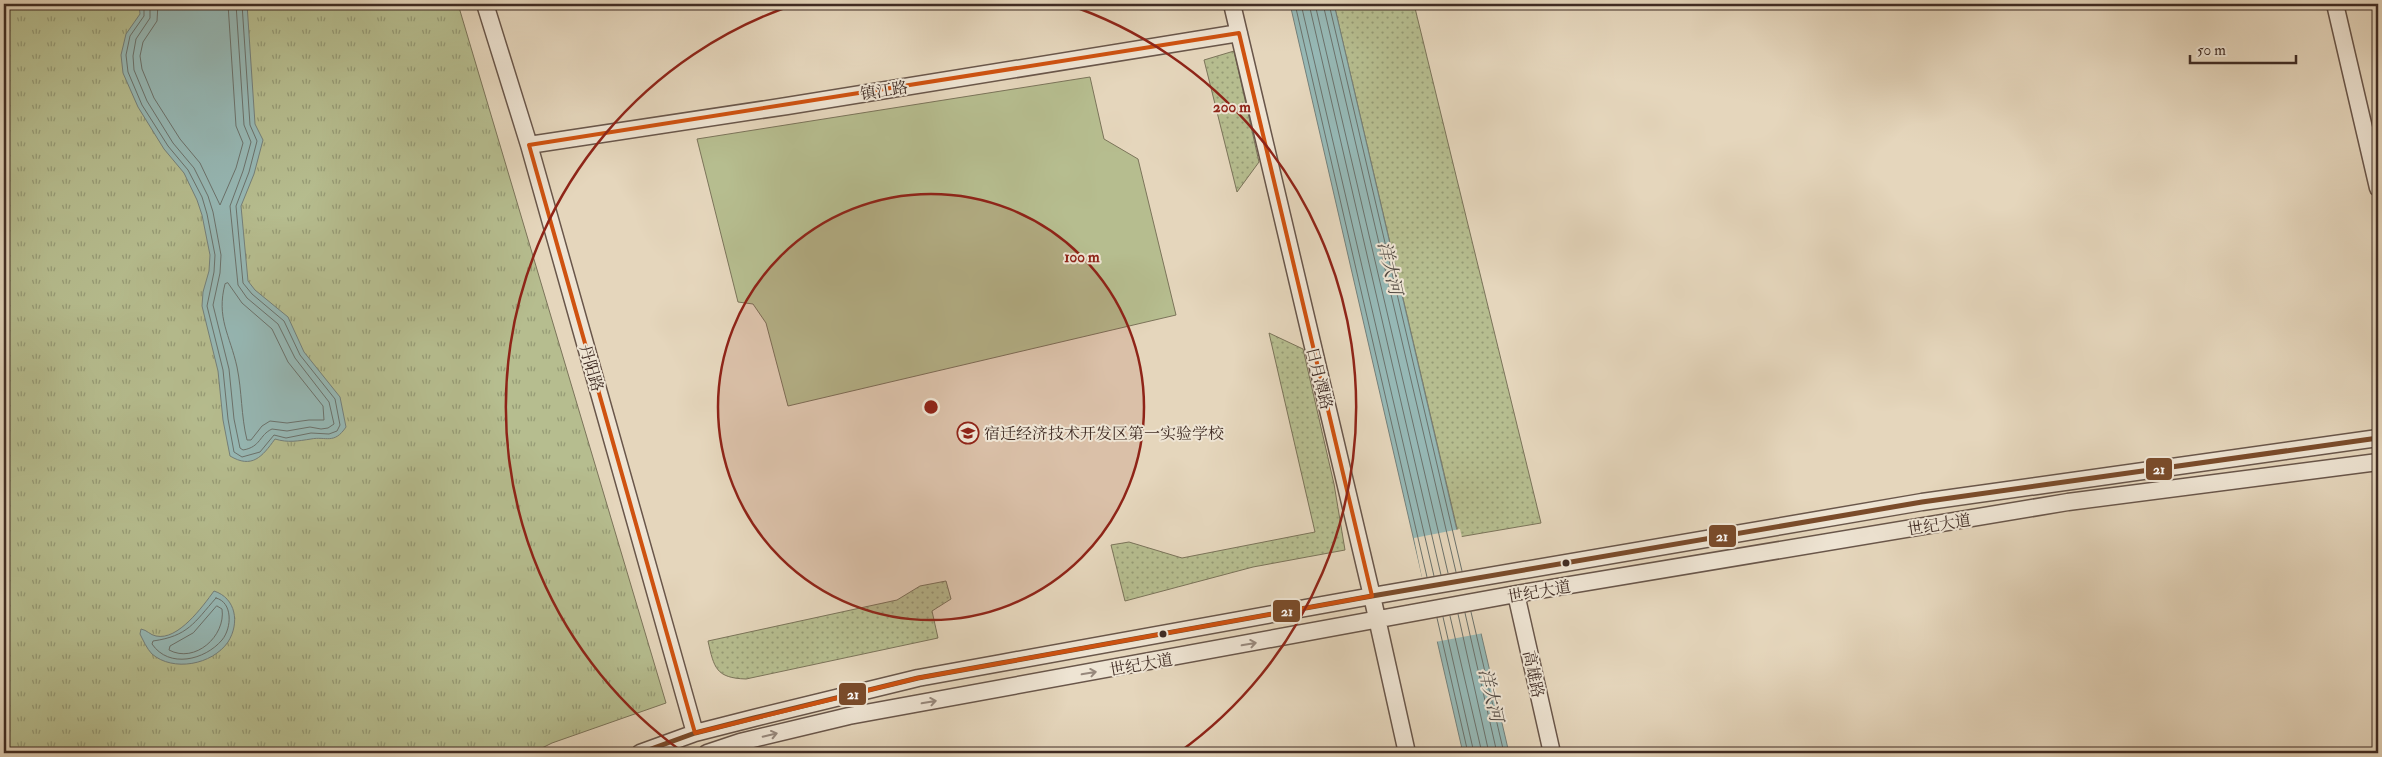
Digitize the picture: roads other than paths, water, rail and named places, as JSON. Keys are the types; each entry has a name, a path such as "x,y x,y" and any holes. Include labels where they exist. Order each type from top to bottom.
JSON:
{"street":[{"name":"丹阳路","path":"485,4 529,145 695,733"},
{"name":"日月潭路","path":"1232,4 1372,596 1407,753"},
{"path":"2335,4 2378,188"},
{"name":"镇江路","path":"529,145 797,105 1239,33"},
{"name":"世纪大道","path":"640,753 695,733 918,678 1372,596 1922,502 2378,438"},
{"name":"世纪大道","path":"707,753 740,742 849,716 1377,621 1516,594 2068,502 2378,462"},
{"name":"高雄路","path":"1516,594 1552,753"}],"water":[{"path":"139,4 247,4 255,124 263,140 254,174 241,206 248,281 255,290 288,317 304,352 340,397 346,427 342,433 334,438 293,441 275,439 266,451 256,459 244,461 230,456 223,420 218,371 202,306 210,255 202,215 184,173 164,149 138,107 123,73 121,55 126,34 140,14"},
{"name":"洋大河","path":"1290,4 1334,4 1509,753 1463,753"},
{"path":"214,591 227,599 234,612 235,619 232,635 221,650 202,661 181,664 161,660 152,654 140,634 141,629 156,636 173,633 189,621"}],"place":[{"name":"宿迁经济技术开发区第一实验学校","path":"968,433"}]}
